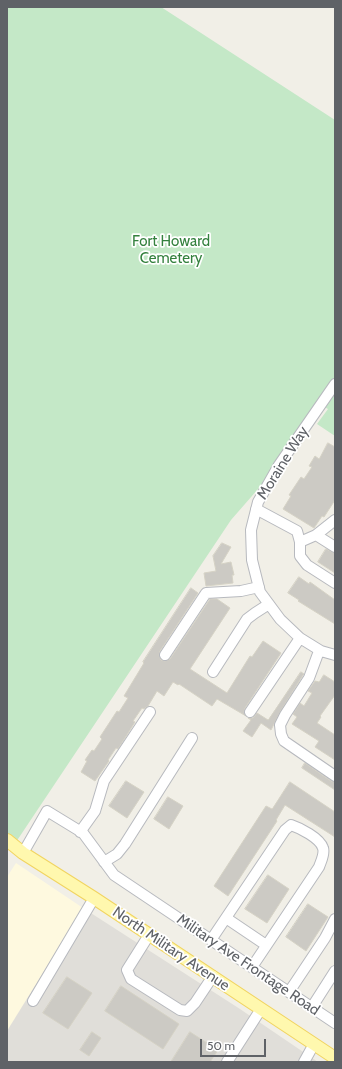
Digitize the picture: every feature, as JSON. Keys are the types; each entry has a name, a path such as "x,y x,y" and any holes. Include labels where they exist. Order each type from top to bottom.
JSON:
{"main road":[{"name":"North Military Avenue","path":"8,844 94,898 335,1058"}],"street":[{"name":"Moraine Way","path":"335,384 279,465 258,502 251,530 252,560 260,592 280,619 300,638 319,650 335,655"},
{"path":"256,509 298,531 300,556 307,565 335,583"},
{"path":"300,542 316,534 335,520"},
{"path":"316,534 335,547"},
{"path":"165,655 206,593 241,591 259,587"},
{"path":"213,672 247,619 269,604"},
{"path":"250,712 300,638"},
{"path":"319,650 309,678 280,725 281,734 284,741 335,776"},
{"path":"80,832 95,811 104,781 150,712"},
{"path":"104,862 117,854 125,844 192,738"},
{"name":"Military Ave Frontage Road","path":"23,853 47,811 80,832 114,875 335,1022"},
{"path":"211,940 285,830 292,825 300,828 320,842 323,848 323,858 319,867 252,967"},
{"path":"33,1001 94,898"},
{"path":"226,918 266,945"},
{"path":"289,992 325,938 335,919"},
{"path":"149,934 127,970 130,979 180,1010 187,1011 213,976"},
{"path":"312,1007 335,972"},
{"path":"227,1062 261,1008"},
{"path":"304,1062 314,1044"}],"shaded area":[{"path":"16,863 83,908 7,1032 7,877"},
{"path":"83,908 240,1009 318,1062 7,1062 7,1031"}],"green space":[{"name":"Fort Howard Cemetery","path":"7,7 161,7 335,120 335,436 317,424 328,409 321,405 279,465 231,520 14,845 7,840"}],"building":[{"path":"328,443 335,447 335,500 324,517 322,516 314,528 283,509 291,496 289,495 301,477 304,479 312,467 309,466 315,456 319,459"},
{"path":"222,543 231,547 221,564 231,562 234,575 232,575 233,583 206,586 204,573 216,571 213,556"},
{"path":"326,549 335,553 335,573 318,562"},
{"path":"299,577 309,584 310,582 335,600 335,624 288,593"},
{"path":"191,588 198,593 160,651 159,655 161,660 165,661 170,659 210,599 217,599 230,608 190,669 227,693 250,656 252,657 263,641 281,653 245,708 244,712 246,716 217,699 212,706 179,684 178,685 173,682 164,696 157,691 148,706 144,709 142,708 133,721 135,722 118,749 116,748 95,781 81,772 87,761 85,760 92,750 94,751 102,739 100,737 117,711 119,712 128,698 124,696 144,663 143,662"},
{"path":"301,672 304,674 280,712 271,730 261,723 252,737 243,731 251,720 248,718 253,718 257,713 268,720"},
{"path":"324,675 335,682 335,695 320,716 321,717 317,723 335,735 335,760 315,747 319,741 292,724 297,717 293,714 300,703 304,706 312,693 308,691 315,681 319,682"},
{"path":"305,763 331,781 335,782 335,790 302,768"},
{"path":"126,781 144,792 127,818 109,806"},
{"path":"290,782 335,812 335,837 285,805 276,820 277,821 228,896 214,886 266,806 272,809"},
{"path":"168,797 183,806 169,829 154,819"},
{"path":"268,875 289,889 267,923 245,909"},
{"path":"308,904 328,917 306,951 286,937"},
{"path":"67,977 92,993 68,1029 43,1013"},
{"path":"121,986 179,1024 163,1049 105,1011"},
{"path":"92,1032 101,1038 89,1056 80,1050"},
{"path":"190,1032 218,1050 210,1062 171,1062"}]}
